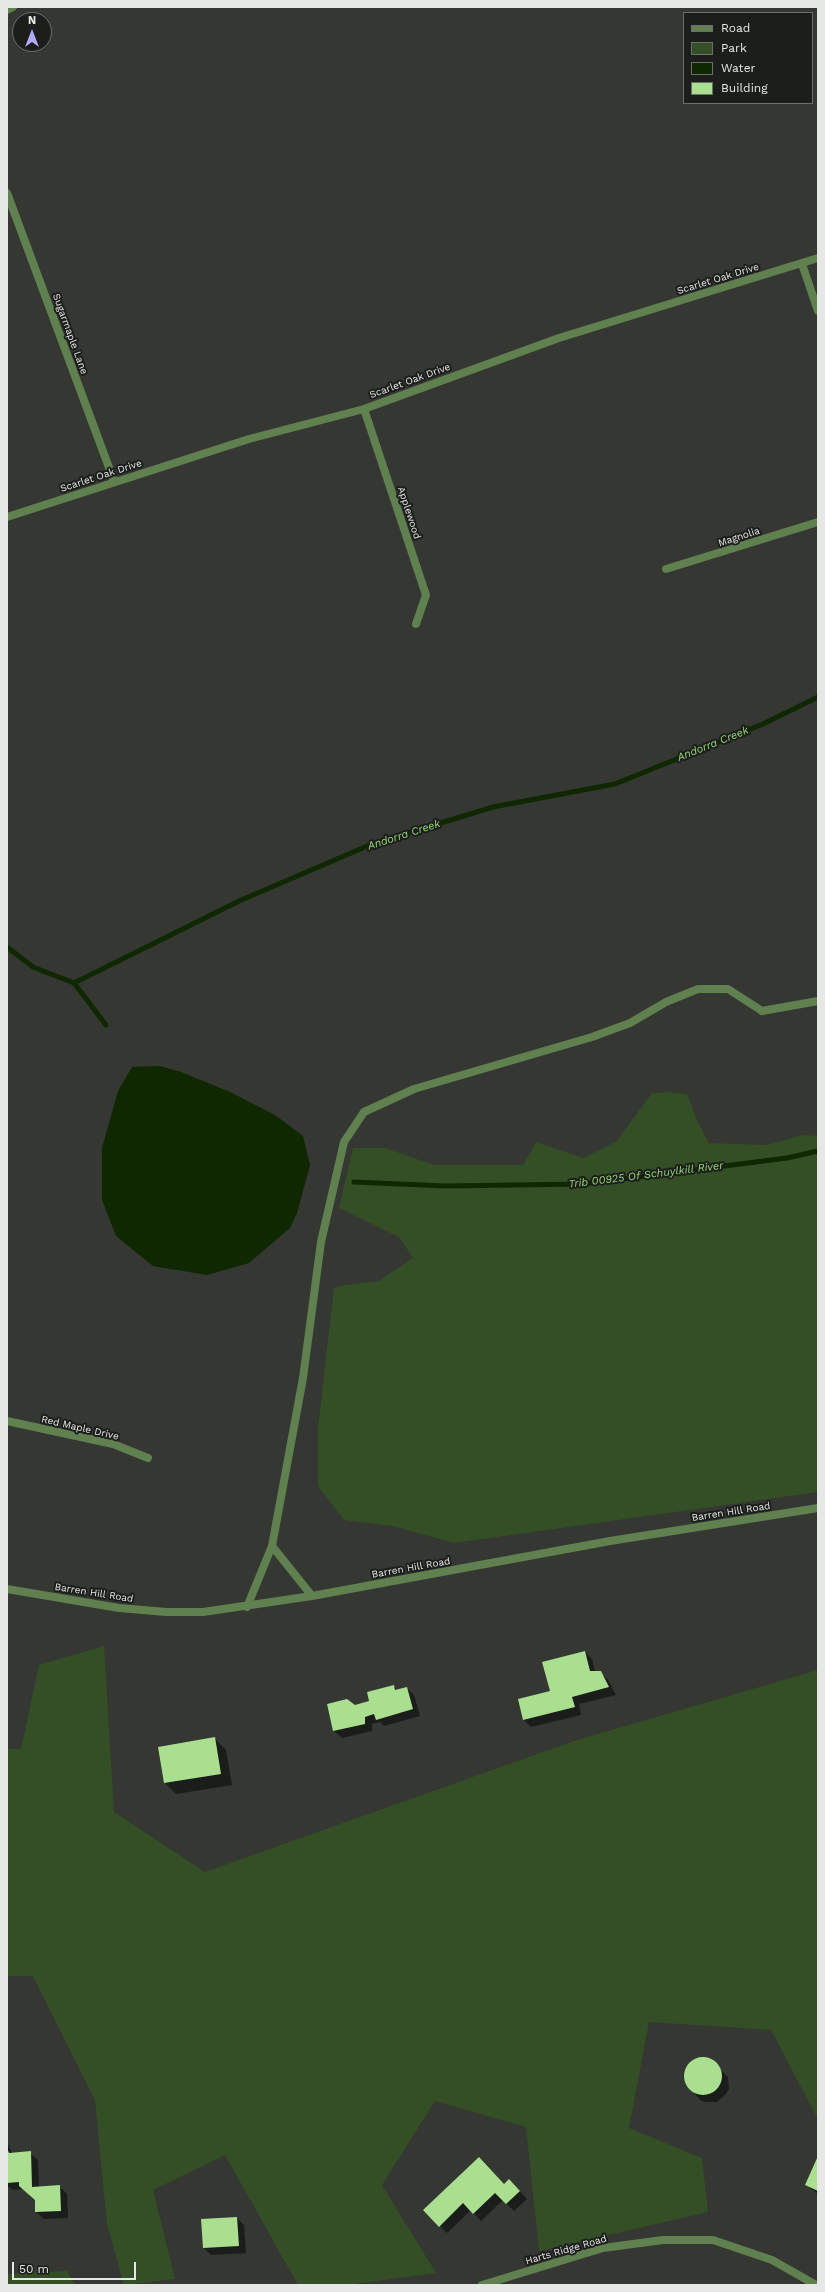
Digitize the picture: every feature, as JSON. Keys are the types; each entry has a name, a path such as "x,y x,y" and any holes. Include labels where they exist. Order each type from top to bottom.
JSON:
{"street":[{"path":"7,10 13,7"},
{"name":"Sugarmaple Lane","path":"7,193 114,481"},
{"name":"Scarlet Oak Drive","path":"7,517 114,481 249,440 364,409 559,338 818,258"},
{"path":"802,264 818,311"},
{"name":"Applewood","path":"364,409 426,595 416,624"},
{"name":"Magnolia","path":"666,569 818,522"},
{"path":"247,1607 272,1546 303,1378 321,1242 344,1142 364,1112 414,1089 592,1037 617,1028 630,1023 666,1002 698,989 728,989 762,1011 818,1001"},
{"name":"Red Maple Drive","path":"7,1421 113,1444 148,1458"},
{"name":"Barren Hill Road","path":"7,1589 107,1607 166,1612 203,1612 247,1607 610,1541 818,1508"},
{"path":"272,1546 312,1596"},
{"name":"Harts Ridge Road","path":"482,2285 603,2248 663,2240 713,2240 772,2260 816,2285"}],"green space":[{"path":"666,1092 687,1094 697,1120 709,1143 767,1145 803,1135 818,1136 818,1492 454,1543 393,1526 344,1520 318,1486 318,1428 334,1288 344,1285 379,1281 413,1258 399,1237 339,1208 353,1148 385,1148 434,1165 523,1165 536,1142 583,1158 616,1142 652,1093"},
{"path":"104,1646 114,1812 205,1872 574,1741 818,1670 818,2119 771,2030 649,2022 629,2128 702,2158 708,2212 539,2251 526,2127 435,2101 382,2185 436,2273 347,2285 298,2285 225,2155 153,2190 175,2279 124,2285 107,2224 95,2100 33,1976 7,1976 7,1749 21,1749 39,1665"},
{"path":"67,2271 75,2285 7,2285 7,2274"}],"water":[{"path":"160,1066 181,1072 230,1092 275,1115 303,1136 310,1165 297,1213 290,1228 249,1263 207,1275 153,1266 116,1236 102,1200 102,1148 118,1091 132,1067"}],"building":[{"path":"585,1651 590,1671 601,1671 609,1687 572,1697 575,1707 523,1720 518,1699 550,1691 542,1662"},
{"path":"394,1685 395,1690 407,1687 413,1709 376,1720 374,1714 365,1717 365,1724 333,1731 327,1704 347,1699 355,1705 369,1701 367,1692"},
{"path":"215,1737 221,1774 164,1783 158,1747"},
{"path":"699,2057 707,2057 717,2062 721,2069 721,2083 717,2090 707,2095 699,2095 689,2090 687,2087 684,2080 684,2072 689,2062 692,2060"},
{"path":"7,2148 9,2153 31,2151 32,2187 60,2185 61,2211 35,2212 35,2200 19,2186 19,2182 7,2183"},
{"path":"818,2156 818,2191 805,2185"},
{"path":"479,2157 504,2184 509,2179 520,2191 506,2204 495,2193 473,2214 463,2203 439,2227 423,2210"},
{"path":"237,2217 239,2246 203,2248 201,2219"}],"waterway":[{"name":"Andorra Creek","path":"7,947 33,967 74,983 239,901 372,844 493,807 615,784 763,724 818,697"},
{"name":"Trib 00925 Of Schuylkill River","path":"74,983 106,1025"},
{"name":"Trib 00925 Of Schuylkill River","path":"354,1182 445,1186 583,1184 787,1158 818,1151"}]}
